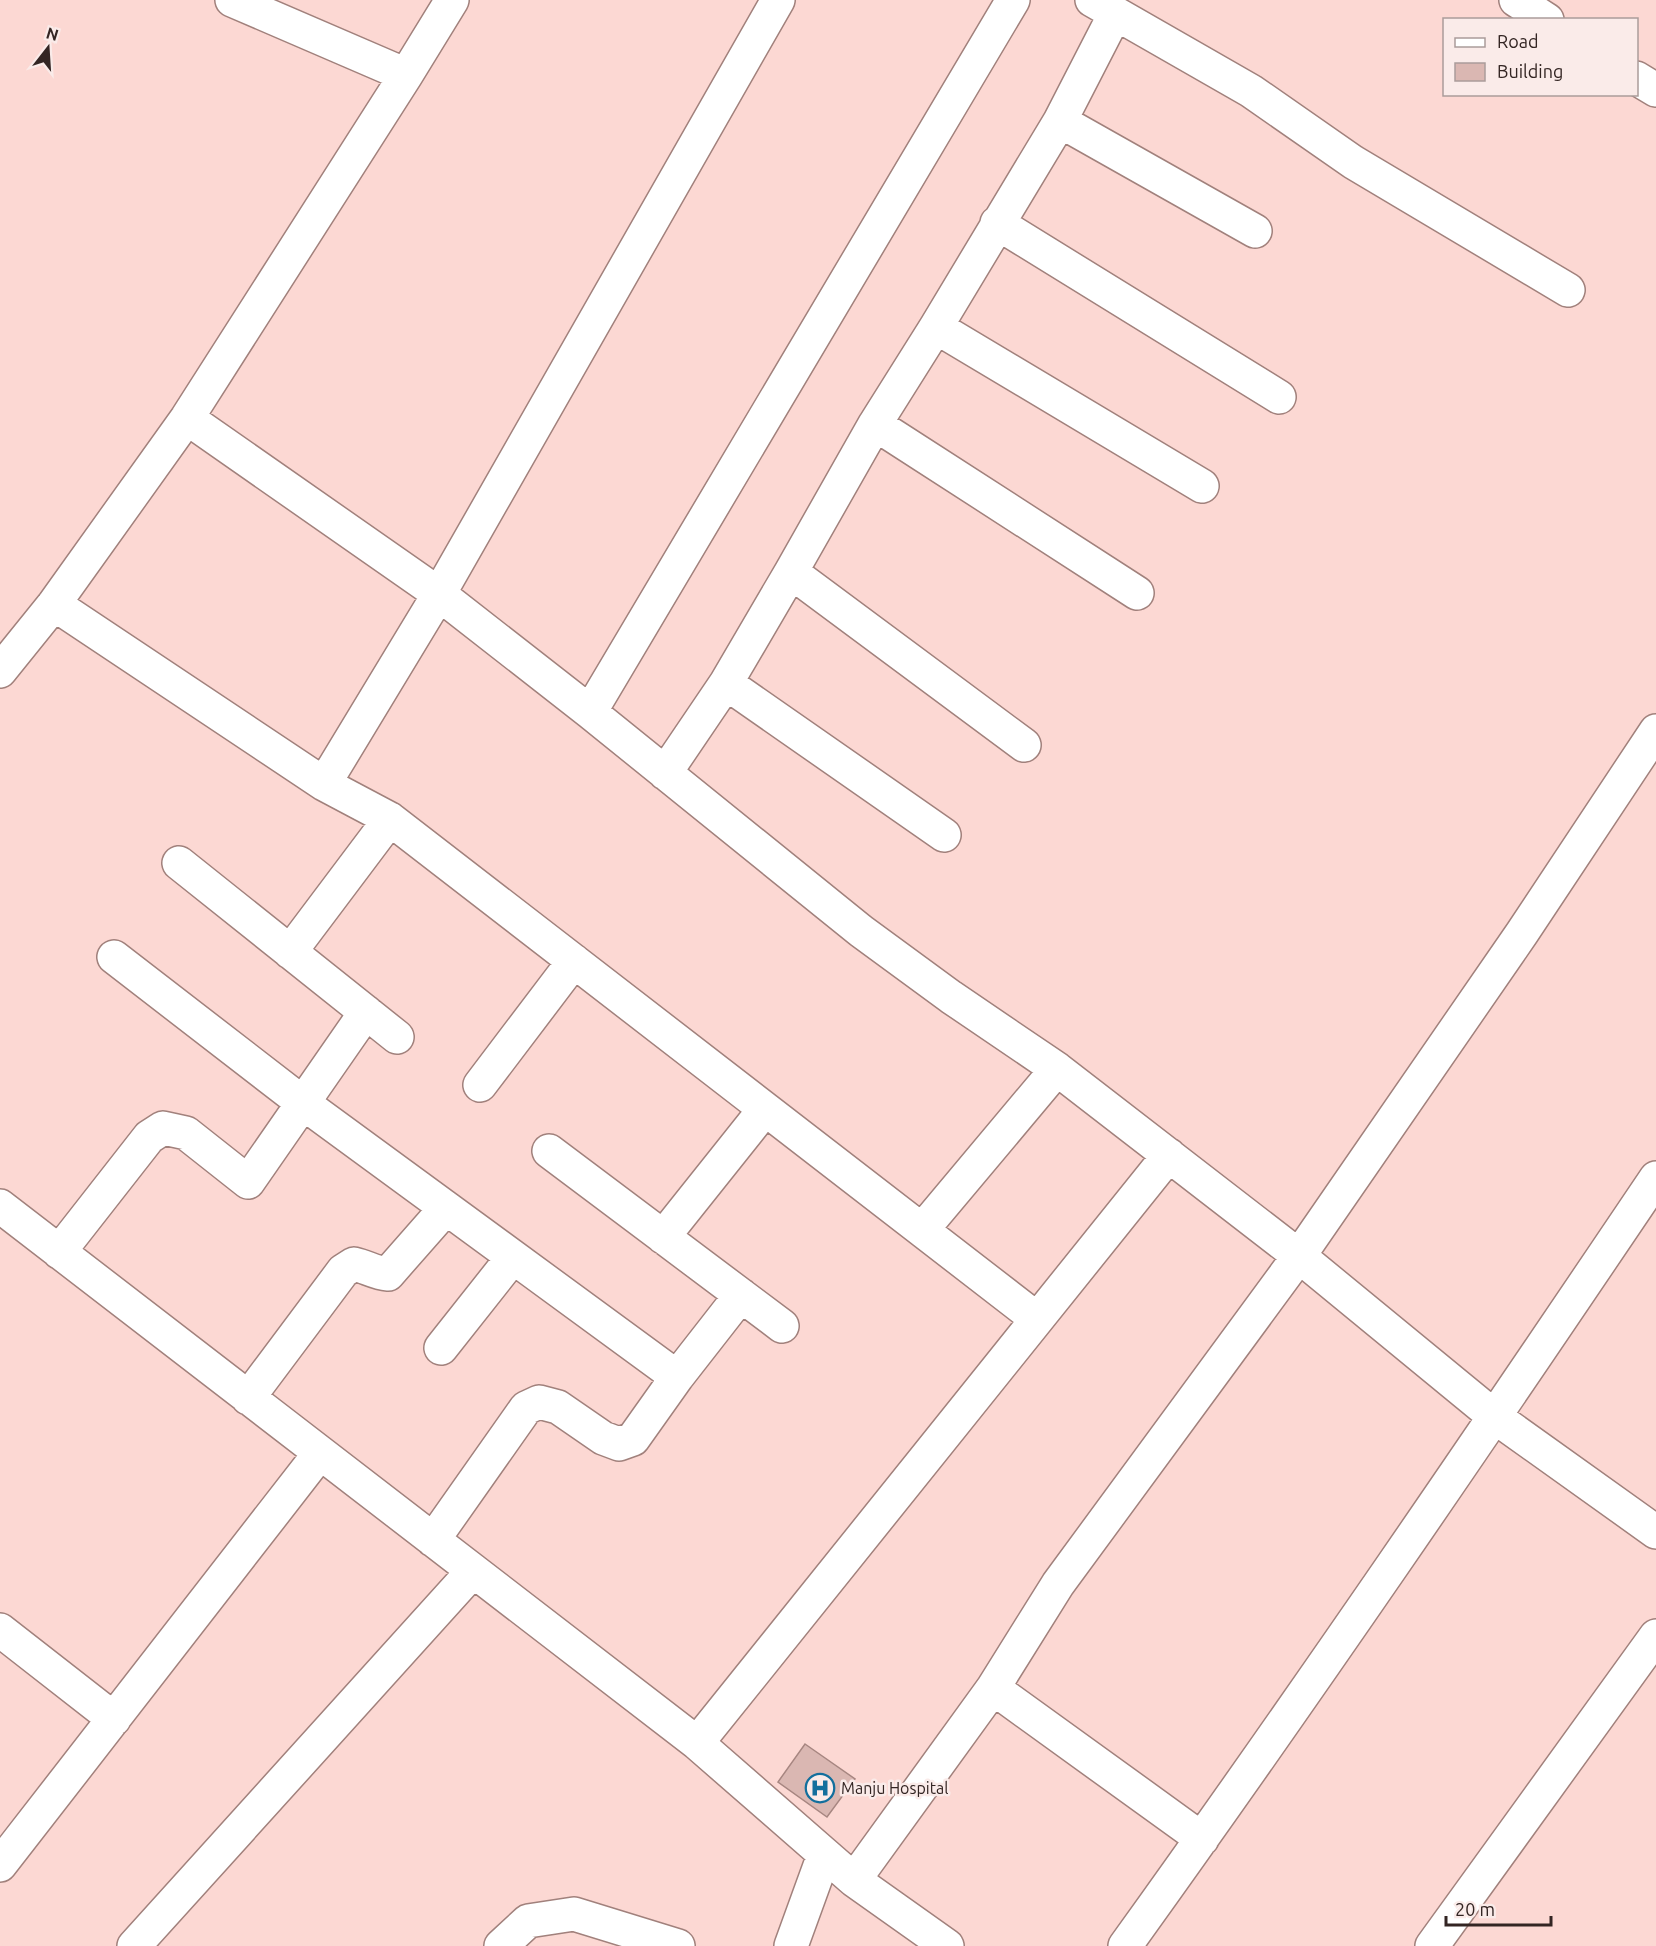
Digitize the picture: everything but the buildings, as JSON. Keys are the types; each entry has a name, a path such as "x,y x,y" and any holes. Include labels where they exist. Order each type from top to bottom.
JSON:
{"street":[{"path":"232,0 406,75"},
{"path":"0,671 54,604 187,418 452,0"},
{"path":"324,784 439,594 778,0"},
{"path":"590,712 1013,0"},
{"path":"1516,0 1544,18"},
{"path":"665,773 726,683 875,424 1060,121 1104,7 1251,91 1353,162 1568,290"},
{"path":"1638,79 1656,90"},
{"path":"1060,121 1255,231"},
{"path":"997,223 1279,397"},
{"path":"936,327 1202,486"},
{"path":"187,418 439,594 590,712 861,931 951,997 1057,1069 1299,1256 1495,1417 1656,1532"},
{"path":"875,424 1137,593"},
{"path":"791,572 1024,745"},
{"path":"54,604 324,784 390,819 1037,1319"},
{"path":"726,683 944,835"},
{"path":"854,1880 993,1688 1058,1584 1299,1256 1522,933 1656,731"},
{"path":"290,952 390,819"},
{"path":"179,863 398,1037"},
{"path":"114,957 303,1103 677,1377"},
{"path":"480,1085 574,961"},
{"path":"59,1252 149,1137 163,1128 186,1133 248,1182 366,1012"},
{"path":"922,1230 1057,1069"},
{"path":"663,1237 765,1109"},
{"path":"549,1151 782,1326"},
{"path":"697,1743 1169,1155"},
{"path":"1125,1946 1495,1417 1656,1178"},
{"path":"0,1206 697,1743 854,1880 947,1946"},
{"path":"248,1398 343,1271 354,1264 365,1266 376,1273 388,1274 446,1208"},
{"path":"441,1348 513,1257"},
{"path":"433,1540 526,1408 539,1402 558,1407 603,1438 619,1444 633,1439 677,1377 741,1295"},
{"path":"0,1865 320,1453"},
{"path":"134,1946 473,1570"},
{"path":"0,1630 114,1719"},
{"path":"1432,1946 1656,1636"},
{"path":"993,1688 1202,1839"},
{"path":"791,1946 824,1854"},
{"path":"501,1946 528,1921 574,1914 678,1946"}],"place":[{"name":"Manju Hospital","path":"820,1788"}]}
